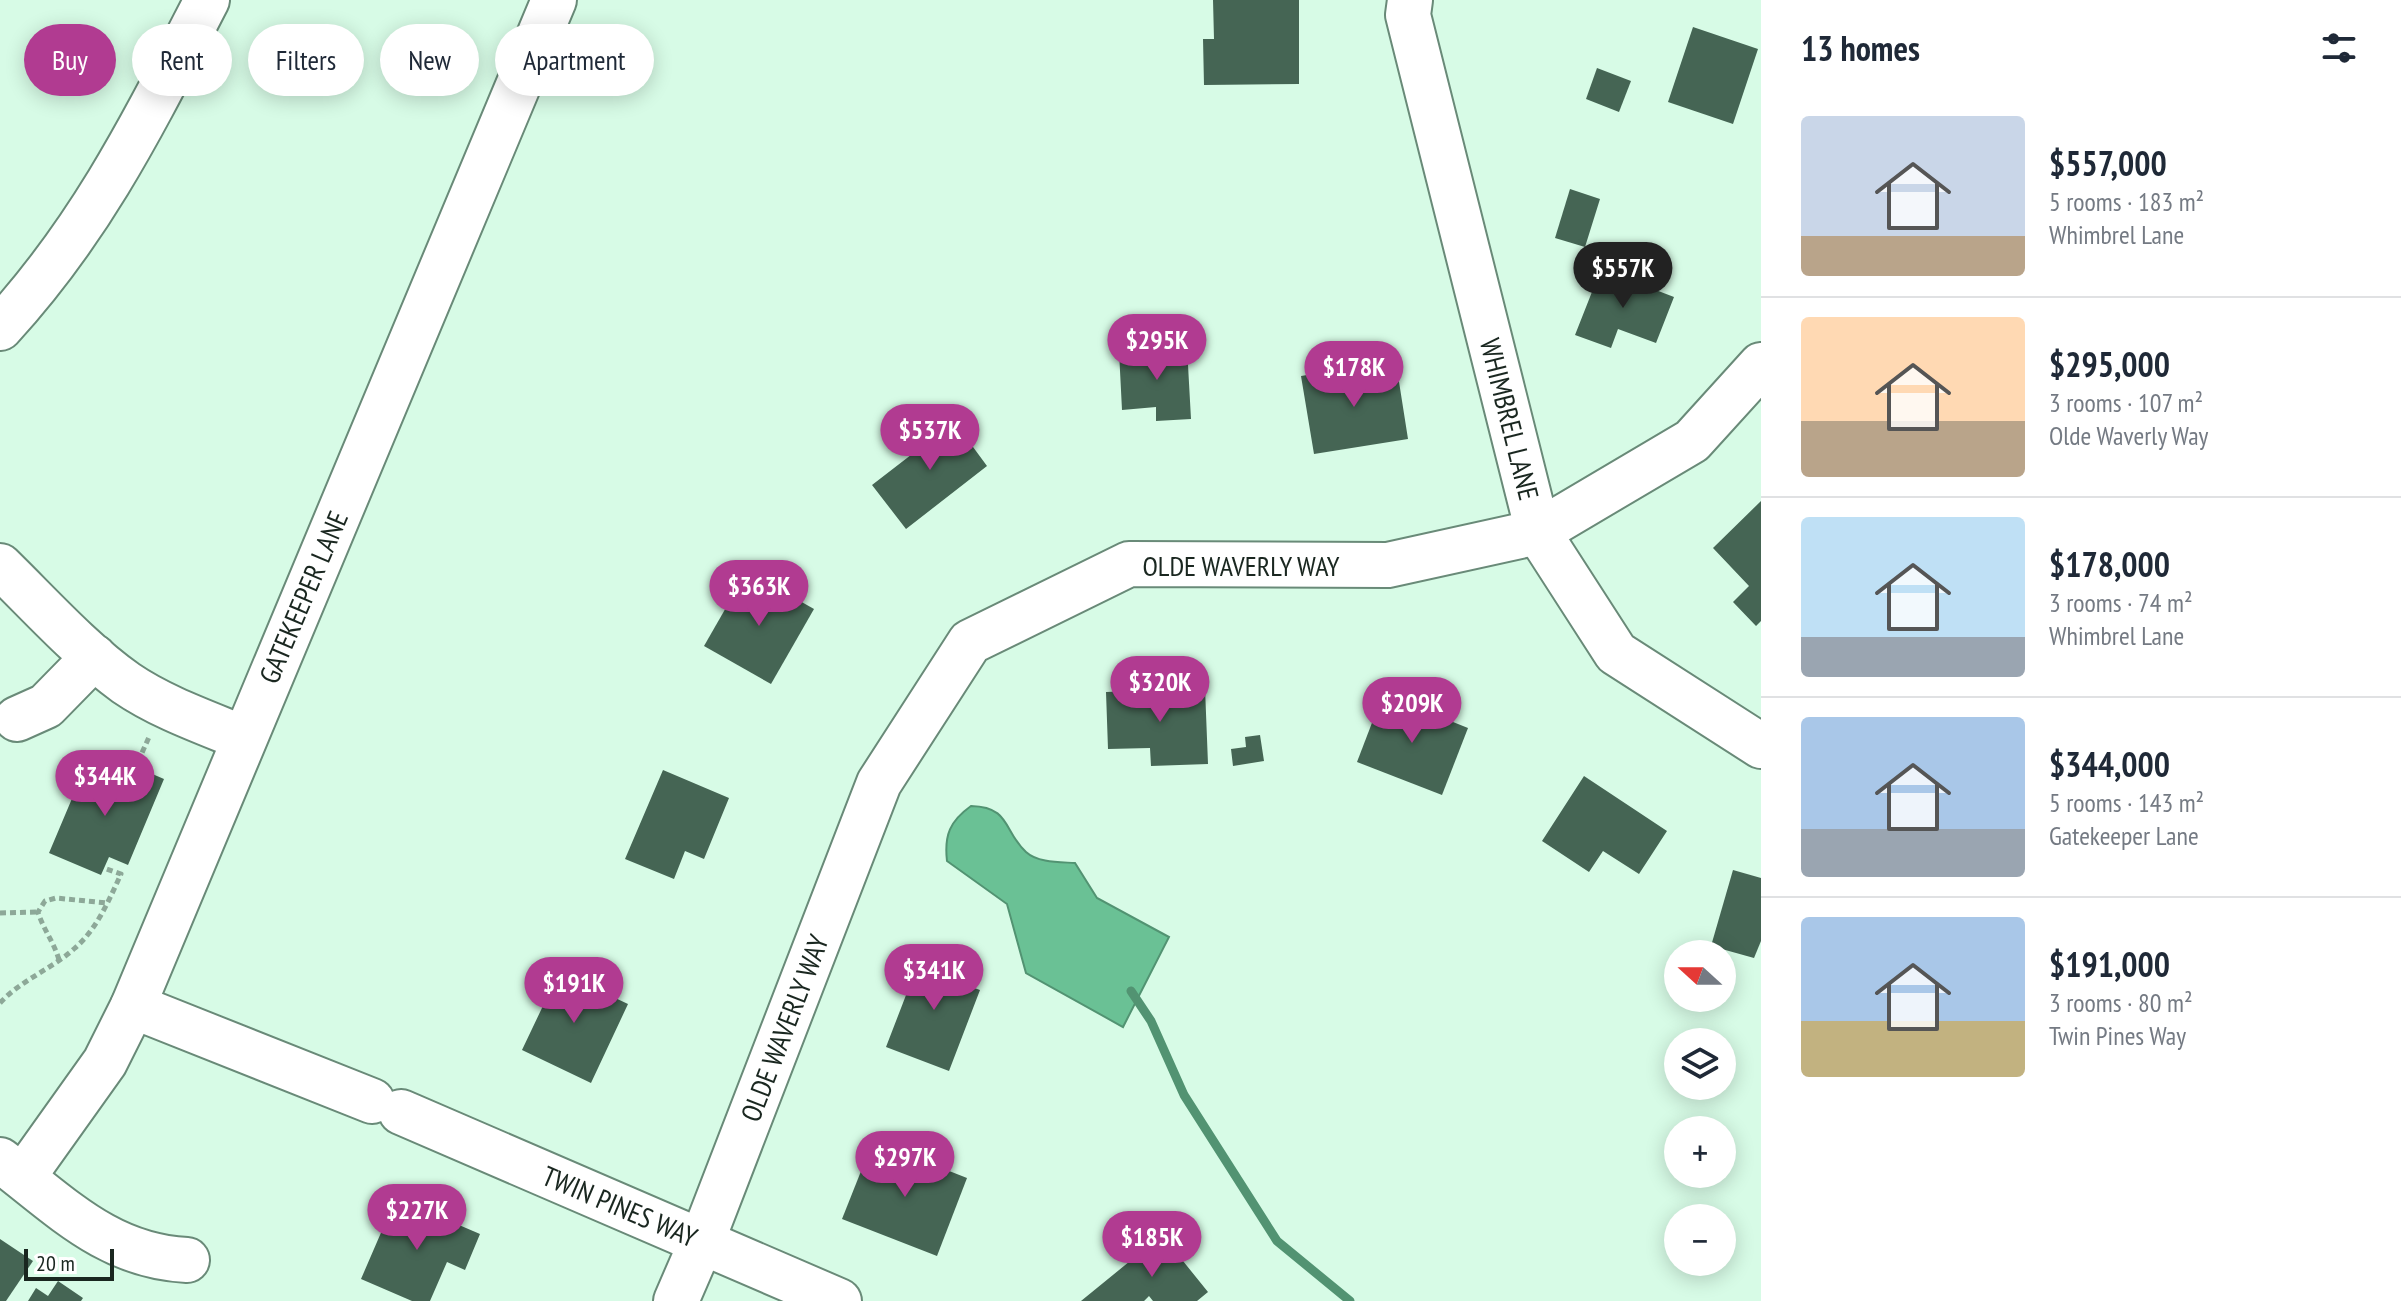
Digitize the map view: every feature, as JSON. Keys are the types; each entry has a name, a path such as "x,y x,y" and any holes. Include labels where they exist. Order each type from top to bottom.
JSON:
{"street":[{"path":"0,328 52,268 96,208 207,0"},
{"name":"GATEKEEPER LANE","path":"11,1168 100,1071 133,1006 554,0"},
{"name":"WHIMBREL LANE","path":"1410,0 1408,15 1538,532 1616,653 1761,746"},
{"name":"OLDE WAVERLY WAY","path":"676,1301 879,783 970,642 1129,564 1388,565 1538,532 1692,441 1761,365"},
{"path":"0,566 94,657 149,697 243,738"},
{"path":"17,719 46,706 94,657"},
{"name":"TWIN PINES WAY","path":"133,1006 386,1106 839,1301"},
{"path":"11,1168 123,1249 161,1259 187,1260"}],"path":[{"path":"130,780 151,732"},
{"path":"0,1003 14,988 59,960 86,936 121,874 104,868"},
{"path":"38,912 45,901 56,898 107,903"},
{"path":"0,913 38,912"},
{"path":"38,912 42,924 50,933 59,960"}],"shaded area":[{"path":"971,806 984,807 1000,815 1031,856 1075,863 1097,898 1169,937 1123,1027 1026,973 1007,904 947,861 950,829"}],"building":[{"path":"1213,0 1299,0 1299,84 1204,85 1203,39 1214,39"},
{"path":"1693,27 1758,49 1733,124 1668,102"},
{"path":"1597,68 1631,81 1619,112 1586,99"},
{"path":"1570,189 1600,199 1585,247 1555,238"},
{"path":"1601,269 1674,297 1656,343 1618,329 1611,348 1575,335"},
{"path":"1187,347 1191,419 1156,421 1156,407 1122,410 1119,351"},
{"path":"1369,365 1370,373 1397,369 1408,439 1314,454 1301,376"},
{"path":"948,413 987,466 906,529 872,485 920,448 914,439"},
{"path":"1761,501 1761,621 1756,626 1733,602 1749,586 1713,548"},
{"path":"747,571 814,609 771,684 704,646"},
{"path":"1205,688 1208,764 1151,766 1150,748 1108,749 1106,692"},
{"path":"1383,694 1468,728 1442,795 1357,762"},
{"path":"1260,735 1264,761 1233,766 1231,749 1246,747 1245,737"},
{"path":"87,763 137,783 143,770 164,779 128,865 109,857 101,875 49,853"},
{"path":"663,770 729,798 704,859 685,851 674,879 625,859"},
{"path":"1584,776 1667,831 1639,874 1603,851 1589,872 1542,841"},
{"path":"1733,870 1761,878 1761,941 1754,958 1736,953 1736,940 1713,940"},
{"path":"923,951 969,969 963,984 980,990 949,1071 886,1047"},
{"path":"547,966 628,1004 591,1083 522,1050 551,989 538,983"},
{"path":"873,1141 967,1178 937,1256 842,1219"},
{"path":"396,1198 480,1234 465,1270 447,1262 430,1301 412,1301 361,1279"},
{"path":"1162,1235 1208,1292 1197,1301 1153,1301 1149,1296 1144,1301 1081,1301"},
{"path":"0,1239 33,1261 6,1301 0,1301"},
{"path":"58,1281 83,1298 81,1301 28,1301 36,1288 48,1296"}],"waterway":[{"path":"1131,991 1151,1021 1184,1095 1277,1241 1350,1301"}]}
